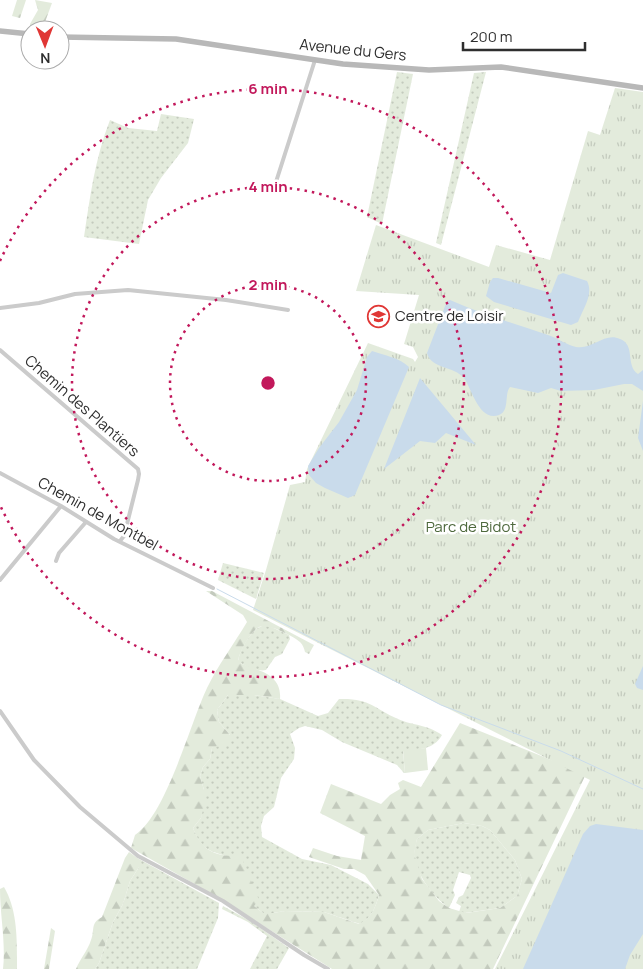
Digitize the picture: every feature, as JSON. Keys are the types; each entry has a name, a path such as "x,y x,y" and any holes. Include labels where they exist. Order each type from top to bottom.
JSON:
{"main road":[{"path":"0,31 20,33"},
{"name":"Avenue du Gers","path":"70,37 176,39 374,67 429,70 501,67 643,88"}],"street":[{"path":"275,185 315,60"},
{"path":"0,308 39,303 75,294 128,290 226,300 288,310"},
{"name":"Chemin des Plantiers","path":"0,350 138,468 138,480 124,536 120,541"},
{"name":"Chemin de Montbel","path":"0,472 61,506 114,539 213,588"},
{"path":"0,580 61,506"},
{"path":"56,561 59,553 86,522"},
{"path":"0,711 34,760 80,807 138,856 223,900 328,969"}],"green space":[{"path":"17,0 26,0 20,18 12,16"},
{"path":"35,0 52,3 46,20 32,20 38,10"},
{"path":"397,72 413,74 382,224 367,217"},
{"path":"486,72 441,245 436,243 474,73"},
{"name":"Parc de Bidot","path":"615,88 643,92 643,969 495,969 590,780 253,610 290,485 305,482 307,469 368,343 413,359 415,362 418,357 413,347 404,344 419,295 356,291 376,225 489,267 496,245 550,260 588,131 600,135"},
{"path":"161,114 194,119 188,143 161,178 148,200 139,244 84,237 97,163 110,120 128,128 157,131"},
{"path":"223,563 264,573 256,599 218,580"},
{"path":"206,591 212,591 314,645 309,654 305,652 302,644 297,639 274,628 263,626 252,633 243,647 238,660 242,664 274,679 280,691 280,699 254,695 228,695 217,710 219,722 230,735 230,743 212,748 210,759 203,767 200,776 204,790 204,806 201,818 193,828 201,843 211,851 218,854 241,856 259,900 254,906 263,913 285,911 324,912 359,924 367,919 379,895 365,875 354,869 344,869 309,857 313,848 337,856 361,860 365,836 320,813 331,784 381,804 400,789 398,783 403,780 421,787 460,723 586,774 493,969 332,969 214,895 131,848 135,835 157,809 167,789 207,688 247,622 243,615","holes":["464,823 482,826 490,830 515,860 522,879 517,896 500,908 466,913 449,908 439,901 422,879 414,854 417,839 428,830"]},
{"path":"262,626 269,626 289,635 290,639 282,654 275,657 266,670 251,668 238,661 247,640 254,631"},
{"path":"228,695 254,695 280,699 318,716 328,713 339,699 358,700 371,704 398,719 431,729 442,735 430,746 403,751 404,773 397,765 342,742 322,730 305,726 290,734 295,748 294,759 281,778 274,807 264,816 261,826 262,837 302,859 331,865 368,884 379,895 370,916 364,922 360,924 324,912 285,911 263,913 254,906 230,857 211,851 199,841 193,828 201,818 204,790 200,776 203,767 210,759 212,748 230,735 219,722 217,710"},
{"path":"426,748 428,770 405,773 403,750"},
{"path":"464,823 482,826 490,830 515,860 522,879 517,896 500,908 465,913 459,912 461,906 456,903 459,897 463,895 471,878 470,875 459,872 453,890 455,895 449,908 426,885 418,870 414,855 417,839 428,830"},
{"path":"129,852 139,859 139,867 130,881 123,904 113,922 99,963 95,969 76,969 90,944 94,924 102,917"},
{"path":"139,859 219,903 218,918 197,969 95,969 99,963 113,922 123,904 130,881 139,867"},
{"path":"4,887 9,896 14,916 17,937 17,969 3,969 4,950 0,889"},
{"path":"223,906 250,921 289,948 277,969 250,969 267,936 248,922 222,909"},
{"path":"51,928 55,931 49,969 44,969"}],"water":[{"path":"563,273 587,281 589,286 589,296 578,322 571,325 494,302 486,296 493,278 551,293 558,275"},
{"path":"450,300 576,347 588,346 614,337 620,339 628,346 634,370 638,374 643,370 643,391 632,384 594,390 561,391 551,388 538,393 510,387 505,410 499,415 492,416 486,414 477,403 464,378 455,371 433,362 427,353 447,301"},
{"path":"372,351 397,359 409,367 355,495 348,498 316,483 309,475 308,466 339,422 357,390 367,357"},
{"path":"420,378 476,445 446,433 435,443 420,441 384,469"},
{"path":"643,401 643,451 638,438"},
{"path":"643,666 643,690 637,688 635,684"},
{"path":"596,824 643,830 643,934 630,955 625,969 523,969 583,834 590,826"}],"waterway":[{"path":"217,589 441,705 561,751 643,789"}],"place":[{"name":"Centre de Loisir","path":"379,316"}]}
